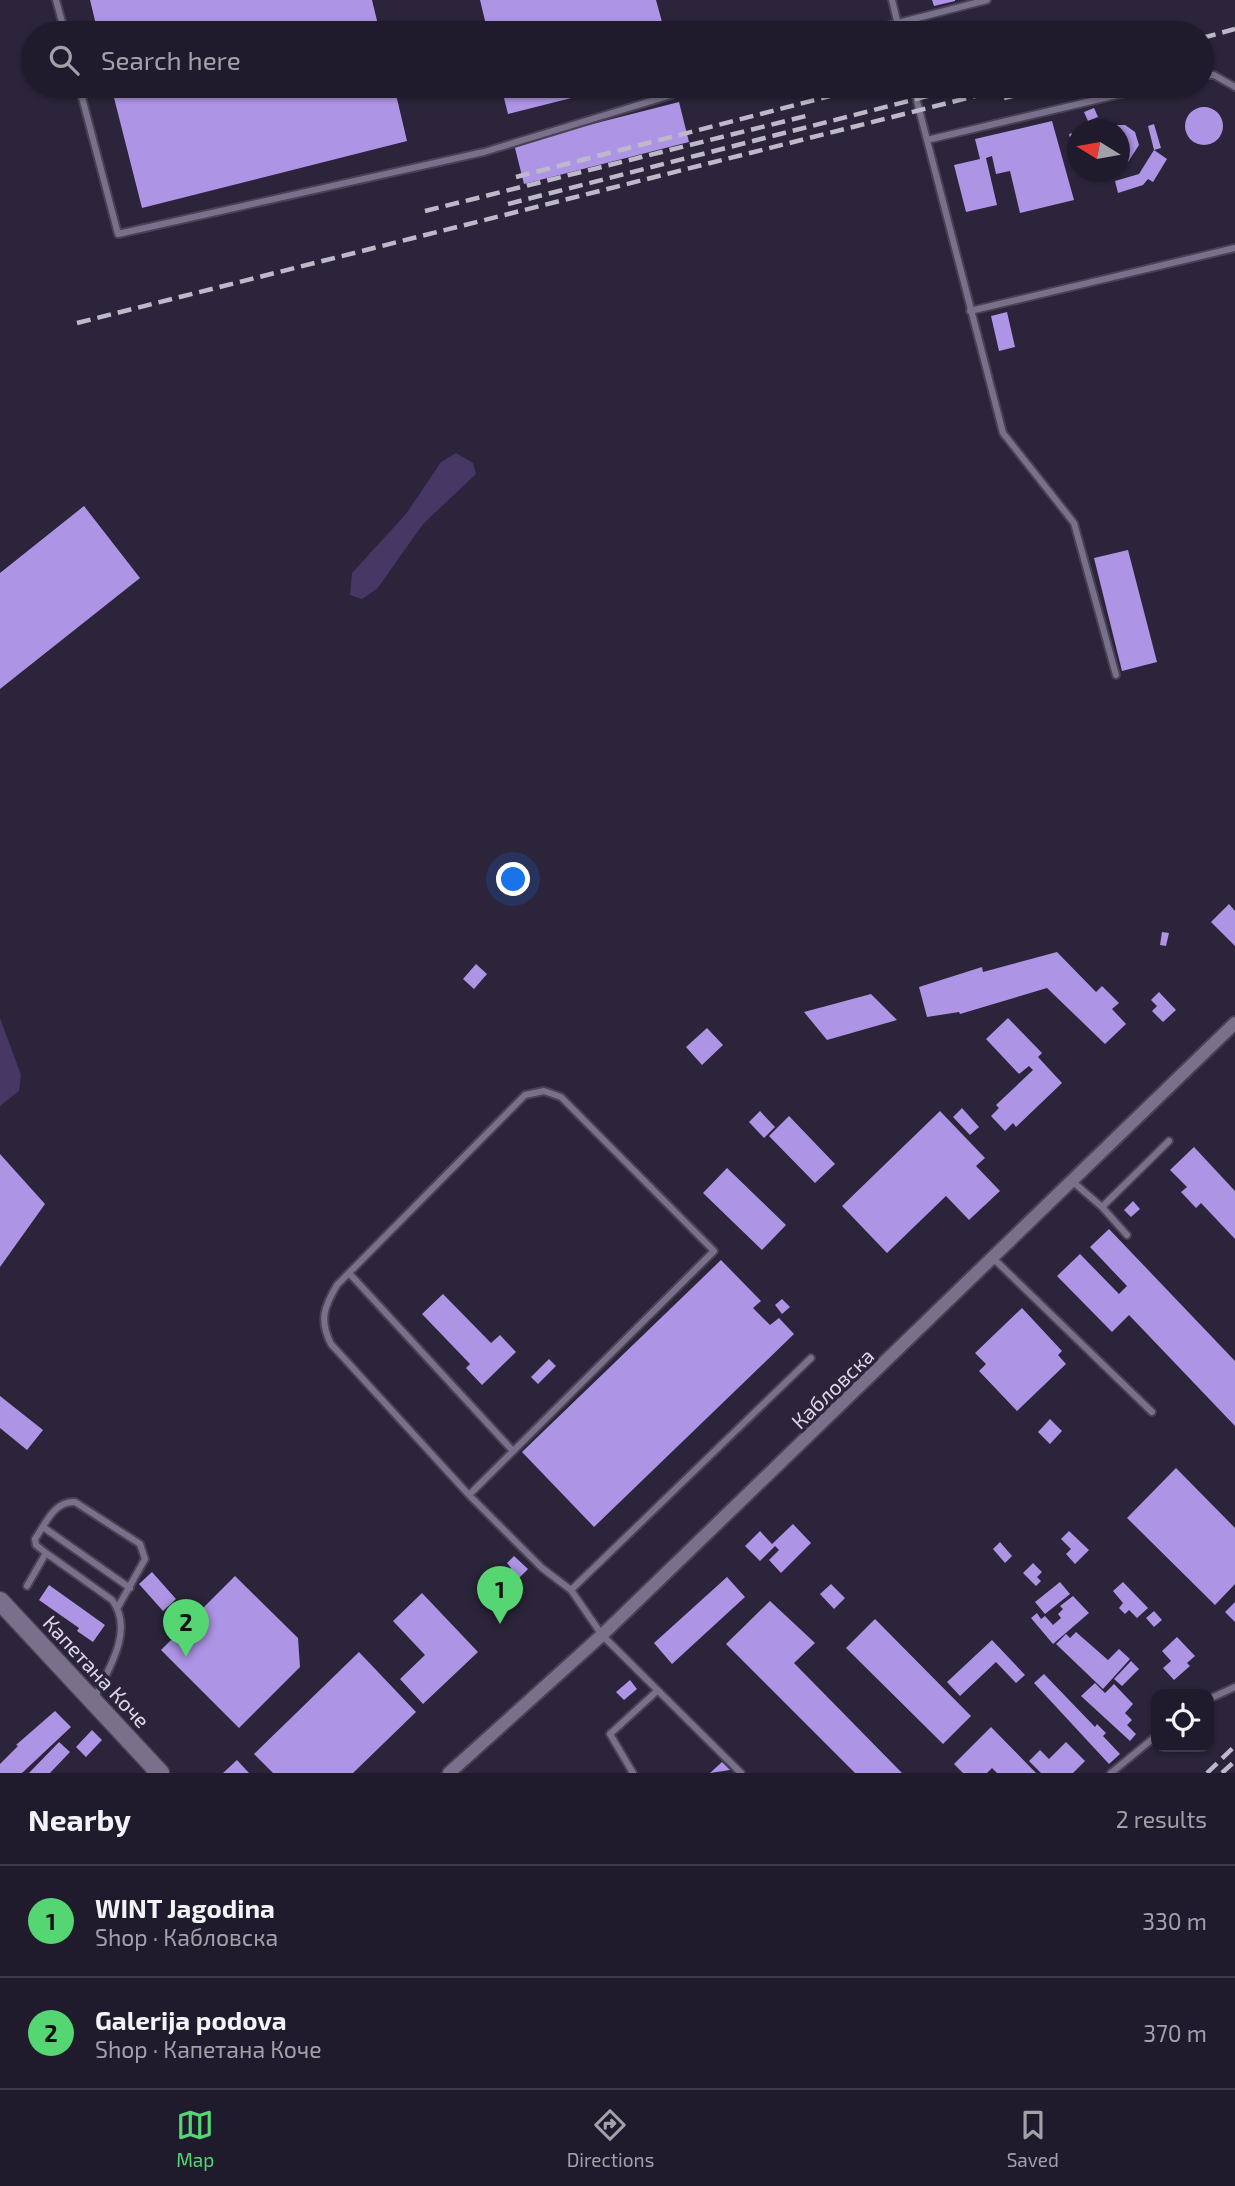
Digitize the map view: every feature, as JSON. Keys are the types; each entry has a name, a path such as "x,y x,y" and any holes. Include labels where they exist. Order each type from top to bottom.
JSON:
{"main road":[{"name":"Капетана Коче","path":"0,1601 160,1773"}],"street":[{"name":"Кабловска","path":"449,1773 602,1635 994,1259 1235,1023"}],"lane":[{"path":"56,0 62,21"},
{"path":"892,0 897,21"},
{"path":"906,21 987,0"},
{"path":"1214,75 1235,87"},
{"path":"82,98 118,234 484,152 661,98"},
{"path":"916,98 1003,433 1074,523 1116,676"},
{"path":"927,140 1104,98"},
{"path":"970,311 1235,248"},
{"path":"469,1495 714,1251 561,1097 544,1091 525,1095 337,1285 324,1308 323,1328 331,1344 469,1495 542,1568 571,1590 602,1635 741,1773"},
{"path":"1102,1207 1169,1141"},
{"path":"1072,1181 1102,1207 1127,1235"},
{"path":"994,1259 1152,1412"},
{"path":"349,1273 513,1451"},
{"path":"571,1590 811,1357"},
{"path":"93,1701 118,1648 121,1616 112,1600 36,1545 35,1539 55,1508 65,1501 75,1502 140,1545 145,1559 118,1607"},
{"path":"43,1527 130,1588"},
{"path":"27,1586 46,1553"},
{"path":"1214,1697 1235,1687"},
{"path":"633,1773 610,1734 657,1691"},
{"path":"1111,1773 1151,1740"}],"shaded area":[{"path":"456,453 473,463 476,474 423,524 377,589 362,599 350,595 352,573 406,514 441,462"},
{"path":"0,1018 21,1075 19,1091 0,1106"}],"building":[{"path":"90,0 372,0 377,21 95,21"},
{"path":"480,0 656,0 662,21 485,21"},
{"path":"932,0 955,0 955,1 934,6"},
{"path":"114,98 397,98 407,141 142,208"},
{"path":"504,98 571,98 508,114"},
{"path":"679,102 689,142 524,184 514,144"},
{"path":"1204,107 1218,112 1223,126 1218,140 1204,145 1190,140 1185,126 1190,112"},
{"path":"1094,108 1098,117 1087,119 1084,112"},
{"path":"1052,121 1074,200 1020,213 1010,171 996,174 992,156 986,158 997,205 966,212 954,165 980,159 975,139"},
{"path":"1154,124 1161,148 1154,150 1148,126"},
{"path":"1130,128 1135,132 1139,145 1130,159"},
{"path":"1154,150 1167,159 1153,182 1148,179 1143,185 1118,193 1115,182 1130,182 1130,177 1139,174"},
{"path":"1007,312 1015,347 999,351 991,316"},
{"path":"84,506 140,578 0,689 0,573"},
{"path":"1128,550 1157,662 1122,671 1094,558"},
{"path":"1229,904 1235,911 1235,946 1211,922"},
{"path":"1162,932 1169,933 1166,946 1160,945"},
{"path":"1057,952 1096,992 1102,986 1119,1003 1112,1009 1126,1024 1105,1044 1047,988 960,1014 927,1017 919,987 982,967 983,972"},
{"path":"476,964 487,974 474,989 463,979"},
{"path":"1159,992 1176,1010 1163,1022 1152,1011 1157,1006 1151,1000"},
{"path":"871,994 897,1020 827,1040 804,1012"},
{"path":"1008,1018 1042,1053 1038,1057 1062,1083 1016,1127 1013,1123 1005,1131 991,1116 999,1108 996,1105 1033,1070 1029,1066 1019,1074 986,1039"},
{"path":"707,1028 723,1045 702,1065 686,1047"},
{"path":"962,1108 979,1127 970,1135 953,1117"},
{"path":"760,1111 775,1127 764,1138 749,1122"},
{"path":"940,1111 985,1158 976,1166 1000,1191 969,1220 946,1196 887,1253 842,1206"},
{"path":"789,1116 835,1164 815,1183 769,1136"},
{"path":"1194,1147 1235,1191 1235,1239 1201,1203 1196,1208 1181,1192 1187,1187 1170,1170"},
{"path":"0,1154 45,1204 0,1267"},
{"path":"727,1168 786,1225 762,1250 703,1193"},
{"path":"1133,1201 1140,1209 1131,1217 1124,1210"},
{"path":"1109,1229 1235,1361 1235,1426 1129,1315 1112,1332 1057,1276 1080,1254 1119,1294 1127,1286 1090,1247"},
{"path":"721,1260 761,1301 753,1308 770,1325 779,1318 794,1334 594,1527 522,1452"},
{"path":"443,1294 491,1343 500,1335 516,1352 482,1385 466,1368 470,1364 422,1314"},
{"path":"782,1299 790,1307 782,1314 775,1305"},
{"path":"1022,1308 1062,1351 1058,1355 1066,1364 1017,1411 979,1371 986,1364 975,1353"},
{"path":"549,1359 556,1366 538,1384 531,1377"},
{"path":"0,1396 43,1430 27,1450 0,1428"},
{"path":"1050,1419 1062,1431 1050,1444 1038,1432"},
{"path":"1176,1468 1235,1528 1235,1584 1215,1605 1127,1518"},
{"path":"793,1524 811,1543 781,1573 769,1560 779,1550 775,1546 760,1561 745,1546 760,1531 772,1544"},
{"path":"1069,1531 1089,1550 1075,1564 1066,1554 1071,1549 1061,1539"},
{"path":"1000,1542 1012,1556 1005,1563 993,1549"},
{"path":"514,1556 528,1569 515,1582 506,1573 511,1568 507,1563"},
{"path":"1033,1563 1042,1572 1037,1577 1041,1581 1036,1586 1023,1573"},
{"path":"152,1572 176,1599 163,1611 139,1584"},
{"path":"235,1576 298,1638 300,1667 239,1728 161,1650"},
{"path":"727,1577 745,1597 672,1664 654,1643"},
{"path":"1060,1582 1070,1594 1045,1614 1035,1602"},
{"path":"1123,1582 1148,1608 1137,1618 1129,1610 1125,1614 1119,1608 1123,1603 1113,1591"},
{"path":"831,1584 845,1598 834,1609 820,1594"},
{"path":"49,1585 105,1625 93,1642 77,1631 79,1628 39,1600"},
{"path":"422,1593 478,1652 423,1704 400,1679 425,1655 393,1621"},
{"path":"1073,1596 1089,1613 1053,1644 1031,1618 1037,1613 1041,1619 1045,1616 1053,1625 1061,1618 1058,1614 1063,1609 1060,1606"},
{"path":"770,1601 815,1643 794,1663 902,1773 855,1773 726,1644"},
{"path":"1235,1602 1235,1622 1225,1612"},
{"path":"1154,1611 1162,1620 1154,1627 1146,1618"},
{"path":"875,1619 971,1716 943,1744 846,1648"},
{"path":"1076,1632 1108,1660 1119,1649 1130,1659 1103,1689 1056,1644 1066,1634 1070,1638"},
{"path":"1177,1637 1195,1656 1187,1663 1190,1666 1174,1680 1163,1668 1171,1661 1162,1651"},
{"path":"992,1640 1025,1675 1016,1683 996,1662 960,1696 947,1682"},
{"path":"359,1652 416,1712 353,1773 273,1773 254,1754"},
{"path":"1131,1661 1139,1669 1122,1686 1114,1679"},
{"path":"1044,1674 1095,1727 1097,1724 1106,1733 1103,1736 1120,1754 1109,1764 1034,1683"},
{"path":"630,1680 637,1689 624,1700 616,1692"},
{"path":"1095,1683 1105,1693 1114,1684 1133,1704 1125,1713 1132,1720 1127,1725 1136,1734 1130,1741 1081,1696"},
{"path":"55,1711 71,1727 22,1773 0,1773 0,1764 18,1746 16,1745"},
{"path":"991,1727 1036,1773 997,1773 992,1768 987,1773 963,1773 954,1764"},
{"path":"92,1730 102,1740 86,1757 76,1747"},
{"path":"59,1742 70,1752 50,1773 29,1773"},
{"path":"1066,1742 1085,1761 1073,1773 1041,1773 1029,1761 1040,1750 1049,1759"},
{"path":"237,1760 249,1773 223,1773"},
{"path":"722,1762 730,1770 710,1773"}],"railway":[{"path":"1214,35 1235,29"},
{"path":"516,177 822,98"},
{"path":"508,204 920,98"},
{"path":"77,323 968,98"},
{"path":"425,211 810,115"},
{"path":"1207,1773 1235,1746"},
{"path":"1222,1773 1235,1761"}],"place":[{"name":"WINT Jagodina","path":"500,1624"},
{"name":"Galerija podova","path":"186,1657"}]}
